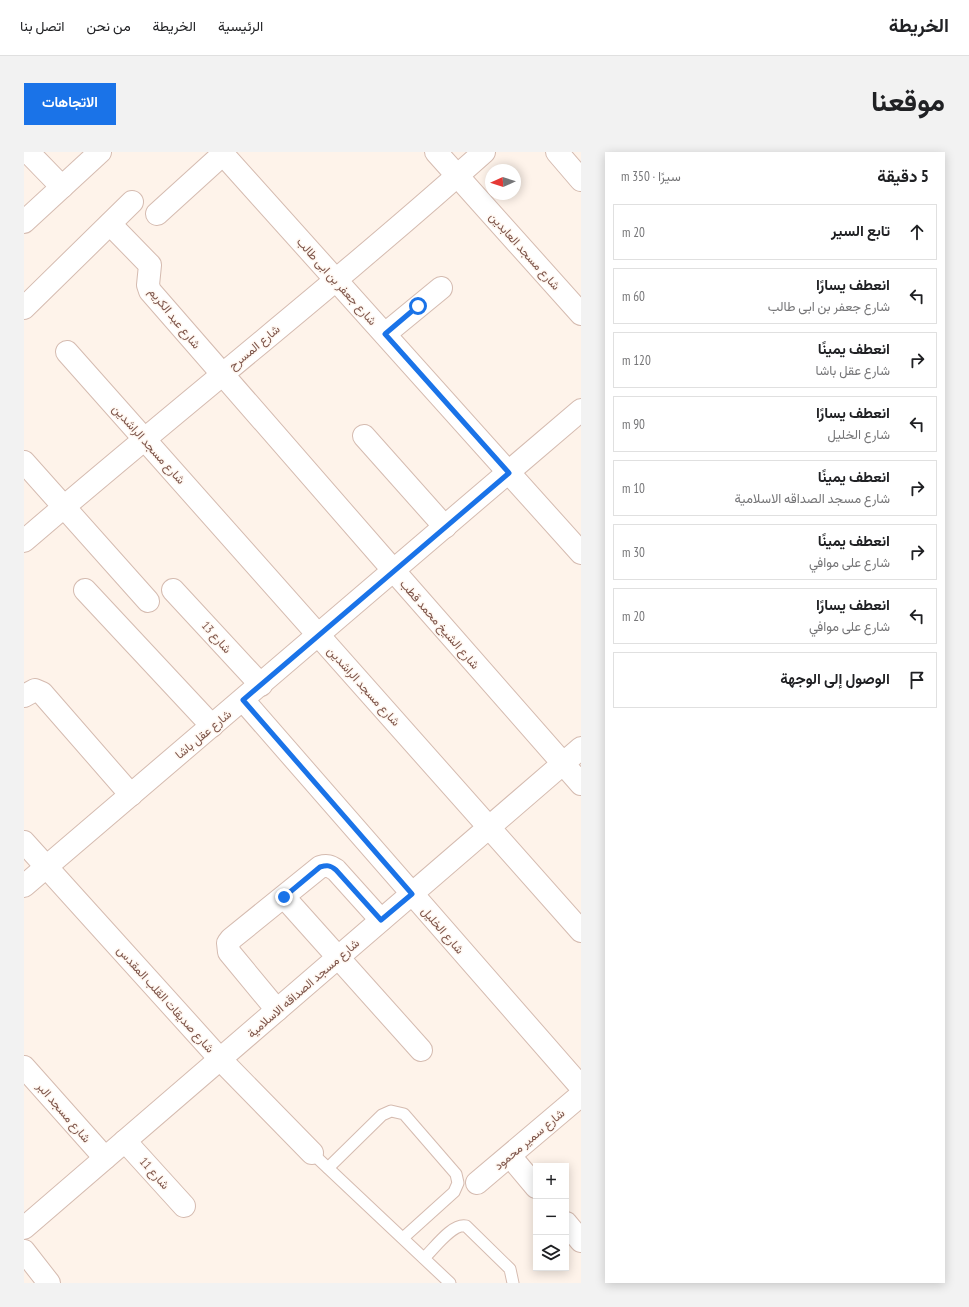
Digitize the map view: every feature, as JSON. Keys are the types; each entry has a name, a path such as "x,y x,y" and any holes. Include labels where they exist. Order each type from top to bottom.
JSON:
{"street":[{"path":"28,152 62,187"},
{"path":"24,222 100,152"},
{"name":"شارع مسجد العابدين","path":"436,152 581,314"},
{"name":"شارع المسرح","path":"24,541 144,438 336,279 484,152"},
{"path":"557,152 581,180"},
{"path":"157,214 222,153"},
{"name":"شارع جعفر بن ابى طالب","path":"222,153 581,553"},
{"path":"24,308 132,202"},
{"name":"شارع عبد الكريم","path":"110,224 150,265 148,285 150,291 221,374"},
{"path":"385,334 441,288"},
{"name":"شارع مسجد الراشدين","path":"67,352 581,931"},
{"name":"شارع الشيخ محمد قطب","path":"221,374 581,784"},
{"name":"شارع عقل باشا","path":"24,886 581,410"},
{"path":"364,436 445,527"},
{"path":"24,462 148,601"},
{"path":"84,590 212,726"},
{"name":"شارع 13","path":"174,590 261,685"},
{"path":"24,696 35,690 42,693 131,795"},
{"name":"شارع الخليل","path":"243,700 581,1087"},
{"name":"شارع مسجد الصداقه الاسلامية","path":"24,1228 581,748"},
{"name":"شارع صديقات القلب المقدس","path":"24,842 220,1059 312,1153"},
{"path":"277,1010 227,948 228,943 231,940 320,867 331,866 381,920"},
{"path":"284,897 420,1050"},
{"name":"شارع مسجد البر","path":"24,1067 105,1158"},
{"name":"شارع سمير محمود","path":"477,1184 581,1095"},
{"name":"شارع 11","path":"125,1141 184,1206"},
{"path":"510,1156 533,1183"},
{"path":"569,1227 581,1241"},
{"path":"24,1251 49,1283"}],"lane":[{"path":"328,1168 382,1114 391,1111 404,1114 456,1174 458,1183 454,1192 403,1238"},
{"path":"312,1153 450,1283"},
{"path":"424,1258 452,1229 457,1226 466,1226 510,1269 513,1283"}],"route":[{"path":"284,897 320,867 326,866 331,866 336,870 381,920 412,894 243,700 509,473 385,334 418,306"}]}
